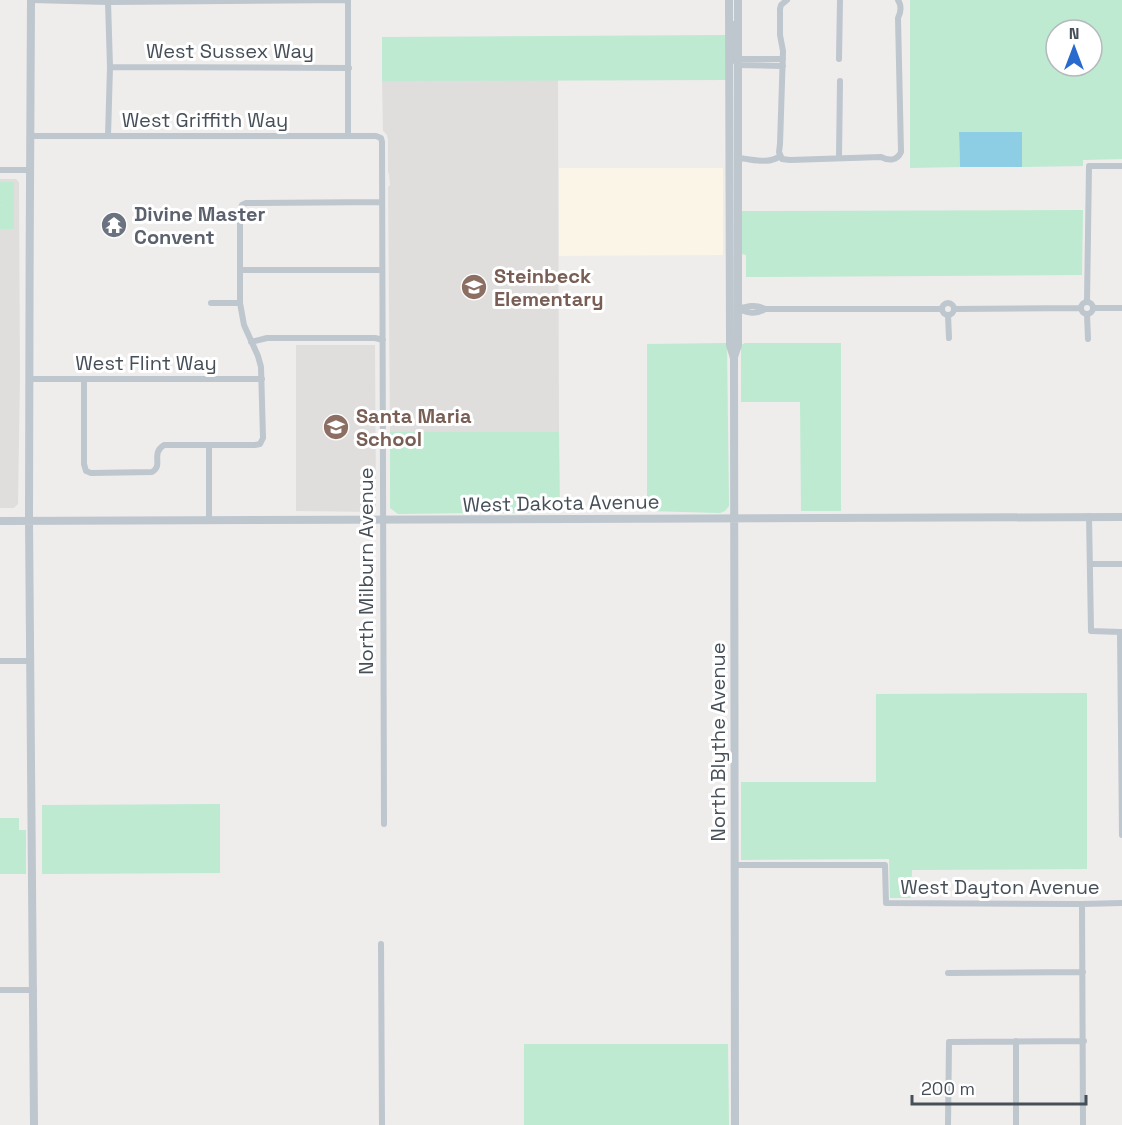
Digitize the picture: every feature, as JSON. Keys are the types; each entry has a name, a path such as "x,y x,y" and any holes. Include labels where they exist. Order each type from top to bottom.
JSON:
{"street":[{"path":"34,1125 29,522 31,0 108,2 348,0 348,136"},
{"name":"North Blythe Avenue","path":"729,0 738,309 738,345 734,358"},
{"name":"North Blythe Avenue","path":"735,1125 734,358 730,345 730,255 734,179 738,158 738,0"},
{"path":"787,0 780,9 783,63 778,152 785,160 881,157 891,160 896,159 901,152 898,18 901,7 898,0"},
{"path":"839,59 840,0"},
{"path":"108,2 110,67 108,136"},
{"name":"North Blythe Avenue","path":"729,15 733,24 733,58 735,63 738,62"},
{"path":"738,62 783,63"},
{"name":"West Sussex Way","path":"110,67 349,68"},
{"path":"839,158 840,81"},
{"name":"West Griffith Way","path":"30,136 376,136 381,138"},
{"name":"North Milburn Avenue","path":"381,138 384,824"},
{"path":"738,158 768,161 780,156"},
{"path":"1087,302 1089,166 1122,166"},
{"path":"0,170 29,170"},
{"path":"84,379 84,464 86,471 91,473 152,472 157,467 157,453 164,445 260,444 263,438 261,367 244,325 240,303 240,209 242,205 246,203 382,202"},
{"name":"North Blythe Avenue","path":"730,255 733,261 733,303 738,309"},
{"path":"240,270 382,270"},
{"path":"1081,308 1087,302"},
{"path":"1087,302 1094,308"},
{"path":"211,303 240,303"},
{"path":"942,309 944,304 948,303 952,304 954,309"},
{"path":"738,309 759,306 765,309 942,309"},
{"path":"954,309 1081,308"},
{"path":"1081,308 1084,314 1088,314"},
{"path":"1094,308 1122,308"},
{"path":"1088,314 1091,314 1094,308"},
{"path":"942,309 948,315"},
{"path":"948,315 954,309"},
{"path":"1088,314 1088,339"},
{"path":"948,315 949,338"},
{"path":"251,342 267,338 375,338 383,340"},
{"name":"West Flint Way","path":"30,379 262,379"},
{"path":"209,445 209,521"},
{"path":"1089,516 1091,631 1121,632 1122,836"},
{"name":"West Dakota Avenue","path":"0,521 1122,517"},
{"path":"1090,564 1122,564"},
{"path":"0,662 30,661"},
{"name":"West Dayton Avenue","path":"734,865 885,865 886,903 1122,903"},
{"path":"1082,904 1083,1125"},
{"path":"381,944 382,1125"},
{"path":"948,973 1083,972"},
{"path":"0,990 34,990"},
{"path":"1016,1041 1016,1125"},
{"path":"948,1125 949,1042 1084,1041"}],"shaded area":[{"name":"Steinbeck Elementary","path":"558,80 559,432 390,432 388,187 390,185 388,140 383,131 382,81"},
{"path":"559,168 723,168 723,255 559,256"},
{"path":"0,179 16,179 19,182 20,377 18,504 14,508 0,508"},
{"name":"Santa Maria School","path":"296,345 375,345 376,508 373,512 296,511"}],"green space":[{"path":"910,0 1122,0 1122,159 1083,160 1083,166 1022,167 1022,132 959,133 960,167 910,168"},
{"path":"726,35 726,80 382,81 382,37"},
{"path":"0,182 14,182 14,229 0,229 0,206 4,206 0,205"},
{"path":"1083,210 1082,275 746,277 746,255 742,254 742,211"},
{"path":"727,343 729,506 720,513 647,511 647,344"},
{"path":"745,343 841,343 841,511 801,511 800,402 741,402 741,345"},
{"path":"390,432 559,432 560,512 398,514 390,508"},
{"path":"1087,693 1087,869 912,870 911,898 890,898 889,859 741,860 741,782 876,782 876,694"},
{"path":"220,804 220,873 42,874 42,805"},
{"path":"0,818 19,818 19,830 26,830 26,874 0,874"},
{"path":"524,1044 728,1044 729,1125 524,1125"}],"water":[{"path":"959,132 1022,132 1022,167 960,167"}],"place":[{"name":"Divine Master Convent","path":"114,225"},
{"name":"Steinbeck Elementary","path":"474,287"},
{"name":"Santa Maria School","path":"336,427"}]}
